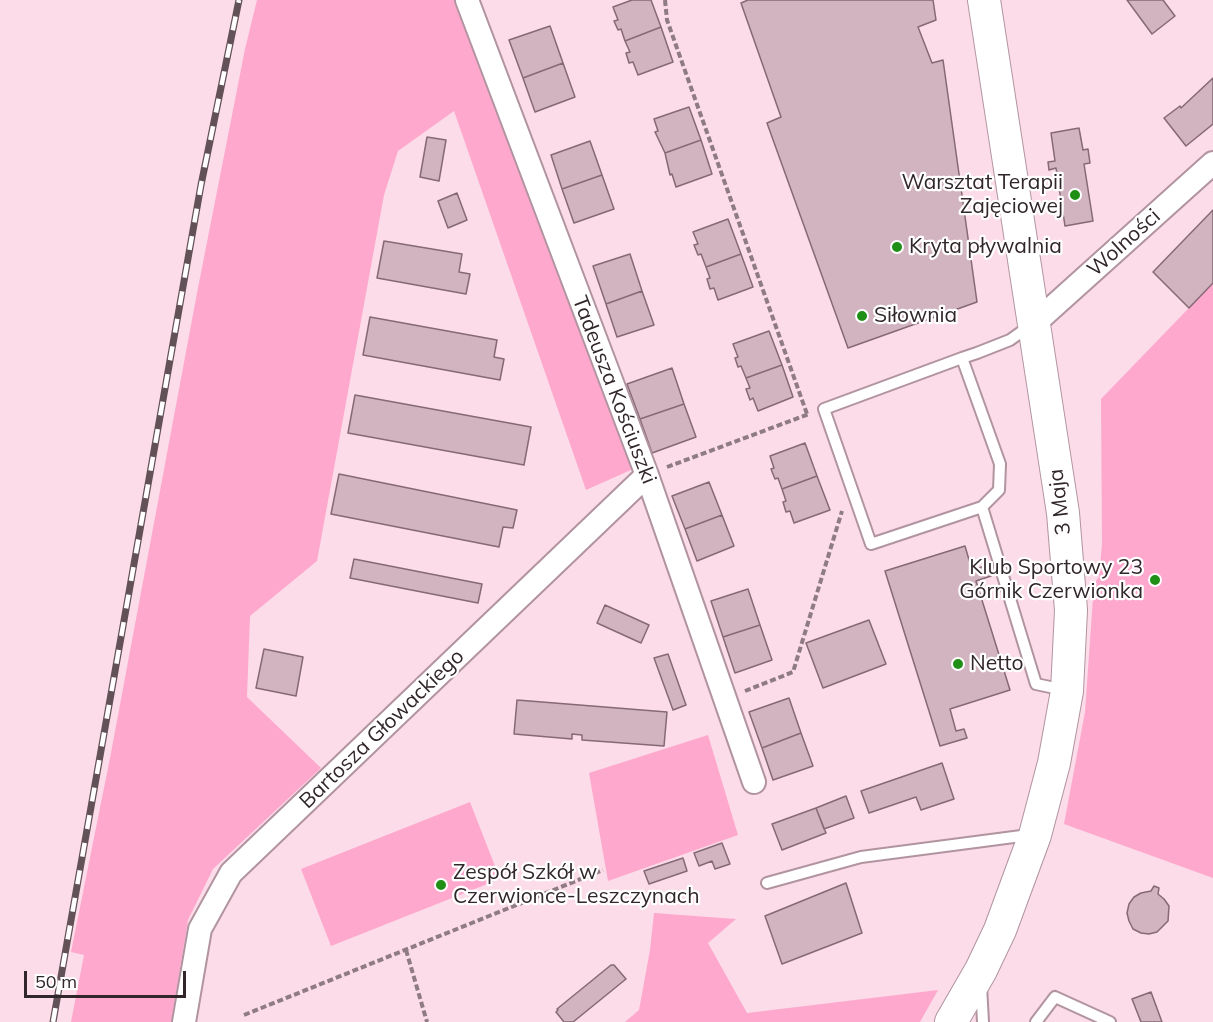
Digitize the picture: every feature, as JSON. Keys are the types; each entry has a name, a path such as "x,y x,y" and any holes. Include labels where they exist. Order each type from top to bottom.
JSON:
{"main road":[{"name":"3 Maja","path":"951,1022 981,970 1011,904 1035,835 1054,763 1067,691 1071,610 1063,513 984,0"}],"street":[{"name":"Tadeusza Kościuszki","path":"467,0 647,475 754,782"},
{"name":"Wolności","path":"1035,323 1213,163"},
{"name":"Bartosza Głowackiego","path":"184,1022 200,929 231,873 647,475"}],"lane":[{"path":"962,358 1000,464 999,490 982,507 871,544 824,409 1010,340 1035,323"},
{"path":"982,507 1036,684 1067,691"},
{"path":"767,883 861,857 1035,835"},
{"path":"981,970 983,1022"},
{"path":"1036,1022 1055,997 1110,1022"}],"path":[{"path":"665,0 667,20 808,415"},
{"path":"647,475 824,409"},
{"path":"725,699 793,672 843,513 839,502"},
{"path":"244,1015 603,870"},
{"path":"406,950 427,1022"}],"shaded area":[{"path":"257,0 456,0 633,469 586,490 454,111 398,151 384,195 317,561 250,616 247,697 321,768 213,869 188,920 171,1022 71,1022 84,955 71,952 110,758 197,293 245,49"},
{"name":"Klub Sportowy 23 Górnik Czerwionka","path":"1213,283 1213,878 1064,824 1085,712 1094,583 1099,577 1102,544 1101,399"},
{"path":"708,735 738,835 608,881 589,773"},
{"path":"470,802 500,879 331,946 301,869"},
{"path":"654,913 736,919 708,943 747,1013 938,990 920,1022 625,1022 639,1010"}],"building":[{"path":"632,0 651,0 661,27 625,41 621,29 618,30 614,21 618,20 613,7"},
{"path":"748,0 933,0 936,20 918,27 932,63 943,60 977,302 848,348 767,123 781,117 741,3"},
{"path":"1127,0 1163,0 1175,16 1152,34"},
{"path":"550,26 563,63 523,78 509,40"},
{"path":"661,27 673,62 638,75 633,62 629,63 626,53 630,52 625,41"},
{"path":"563,63 575,97 535,112 523,78"},
{"path":"1213,78 1213,124 1186,146 1164,118 1180,106 1181,108"},
{"path":"689,107 701,140 665,153 655,132 658,131 654,119"},
{"name":"Warsztat Terapii Zajęciowej","path":"1079,128 1083,150 1088,149 1090,163 1084,164 1093,221 1065,226 1056,168 1049,170 1048,162 1055,161 1051,133"},
{"path":"427,137 446,140 439,181 420,177"},
{"path":"701,140 712,174 676,187 672,174 670,175 665,153"},
{"path":"590,141 602,175 562,189 551,155"},
{"path":"602,175 614,209 574,223 562,189"},
{"path":"457,193 467,220 448,228 438,201"},
{"path":"1213,210 1213,283 1189,308 1153,272"},
{"path":"728,219 741,254 706,267 701,254 698,255 694,245 698,244 693,232"},
{"path":"384,241 462,254 459,272 470,274 466,294 377,278"},
{"path":"630,254 642,291 606,304 593,266"},
{"path":"741,254 753,287 718,300 714,288 710,289 707,279 710,278 706,267"},
{"path":"642,291 654,325 617,337 606,304"},
{"path":"370,317 497,340 494,357 504,359 500,380 363,355"},
{"path":"769,331 782,365 746,378 741,366 738,367 735,358 738,357 733,344"},
{"path":"782,365 793,397 758,411 753,398 750,400 746,389 750,388 746,378"},
{"path":"672,368 684,404 640,419 627,384"},
{"path":"355,395 531,427 524,465 348,433"},
{"path":"684,404 696,437 652,453 640,419"},
{"path":"805,443 817,476 782,489 771,469 774,468 770,456"},
{"path":"339,474 517,510 513,528 503,527 499,547 331,514"},
{"path":"817,476 830,510 794,523 790,511 786,512 783,502 786,501 782,489"},
{"path":"709,482 722,515 685,529 672,496"},
{"path":"722,515 734,546 697,561 685,529"},
{"name":"Netto","path":"965,546 972,570 988,565 991,576 976,581 1010,690 950,709 956,731 964,729 967,738 940,746 885,571"},
{"path":"354,559 482,584 478,603 350,578"},
{"path":"748,589 760,625 723,637 711,601"},
{"path":"605,605 649,625 641,643 597,623"},
{"path":"869,620 886,664 823,688 806,643"},
{"path":"760,625 772,660 735,673 723,637"},
{"path":"264,649 303,657 296,696 256,688"},
{"path":"668,654 686,705 673,710 654,658"},
{"path":"789,698 801,733 762,748 749,712"},
{"path":"517,700 667,712 664,746 582,740 582,735 572,734 572,739 514,734"},
{"path":"801,733 813,766 773,780 762,748"},
{"path":"942,763 954,799 921,810 916,797 869,813 861,791"},
{"path":"846,796 854,818 824,829 816,808"},
{"path":"816,808 826,833 782,850 772,824"},
{"path":"722,843 730,864 715,869 712,861 699,866 694,853"},
{"path":"683,858 687,871 649,884 644,871"},
{"path":"846,883 862,933 782,964 765,916"},
{"path":"1154,886 1159,888 1158,894 1169,906 1168,921 1157,932 1141,933 1133,929 1129,921 1127,913 1129,904 1134,897 1151,891"},
{"path":"611,965 614,965 626,979 573,1022 564,1022 556,1012 557,1009"},
{"path":"1151,992 1162,1022 1141,1022 1132,999"}],"railway":[{"path":"53,1022 201,185 239,0"}],"place":[{"name":"Warsztat Terapii Zajęciowej","path":"1075,195"},
{"name":"Kryta pływalnia","path":"897,247"},
{"name":"Siłownia","path":"862,316"},
{"name":"Klub Sportowy 23 Górnik Czerwionka","path":"1155,580"},
{"name":"Netto","path":"958,664"},
{"name":"Zespół Szkół w Czerwionce-Leszczynach","path":"441,885"}]}
